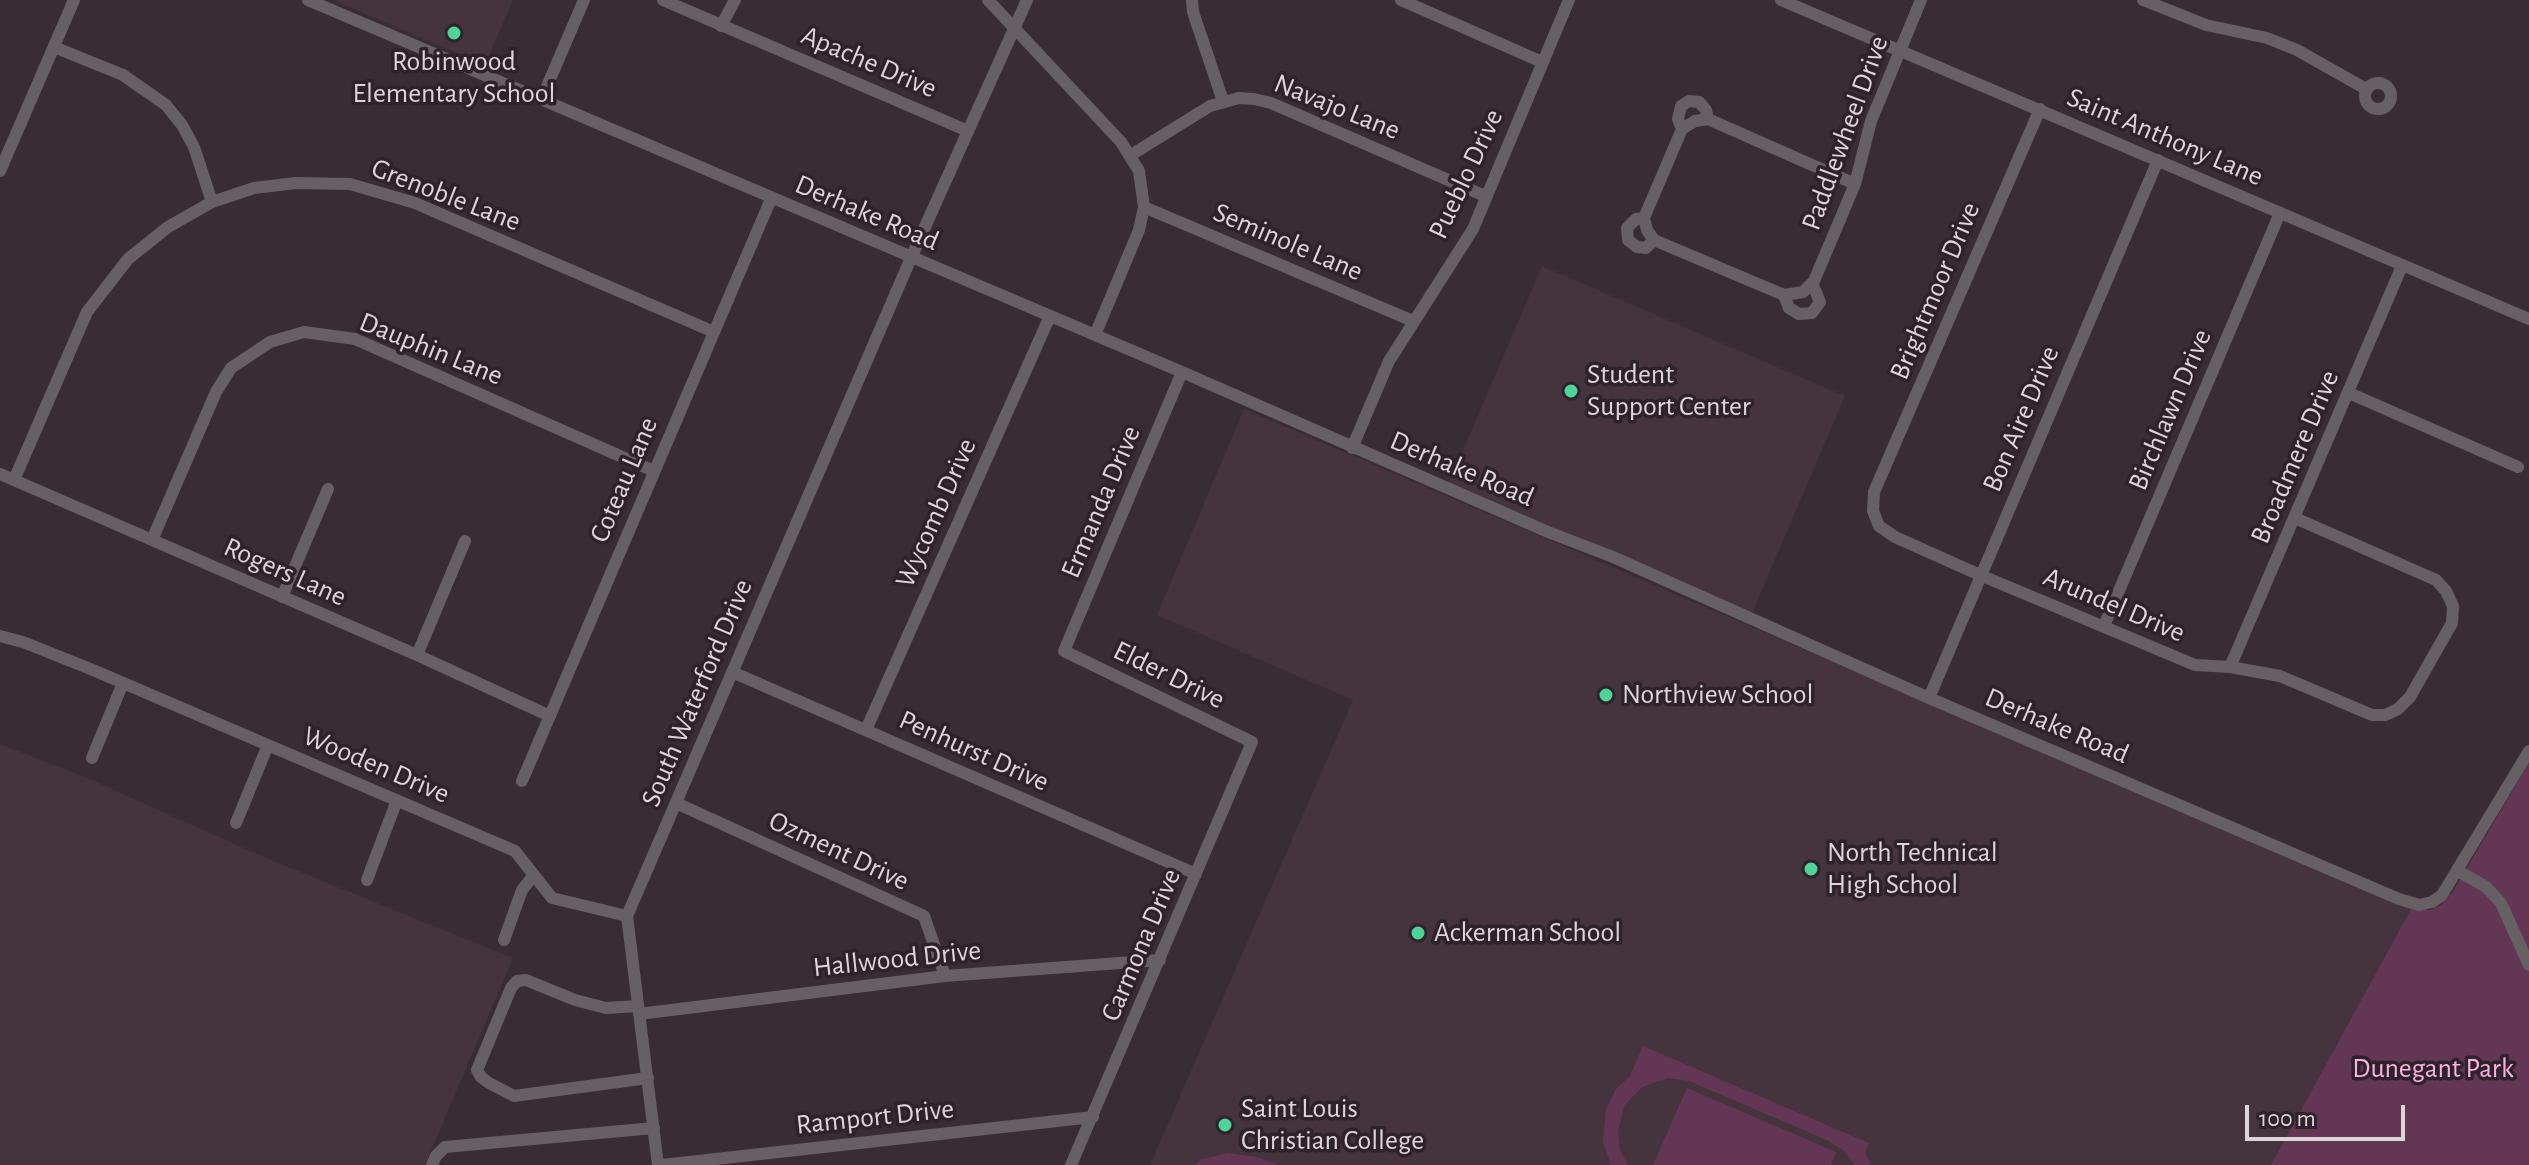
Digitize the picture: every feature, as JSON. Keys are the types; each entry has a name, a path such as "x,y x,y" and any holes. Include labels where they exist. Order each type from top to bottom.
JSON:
{"street":[{"path":"0,171 74,0"},
{"name":"Derhake Road","path":"308,0 1182,372 1548,532 1613,557 1929,698 2414,904 2432,902 2442,895 2529,751"},
{"path":"542,98 584,0"},
{"name":"Apache Drive","path":"663,0 968,131"},
{"path":"721,26 735,0"},
{"path":"988,0 1131,155 1139,171 1144,207 1139,230 1095,335"},
{"name":"South Waterford Drive","path":"627,916 911,258 1027,0"},
{"path":"1192,0 1193,12 1223,101"},
{"path":"1401,0 1542,62"},
{"name":"Pueblo Drive","path":"1352,448 1389,361 1473,229 1569,0"},
{"name":"Saint Anthony Lane","path":"1781,0 2529,319"},
{"name":"Paddlewheel Drive","path":"1784,295 1789,308 1799,314 1812,313 1820,302 1808,287 1855,184 1871,121 1921,0"},
{"path":"2143,0 2206,25 2267,38 2297,50 2366,89"},
{"path":"54,47 123,75 166,105 194,147 212,202"},
{"name":"Navajo Lane","path":"1131,155 1210,106 1239,98 1271,103 1485,196"},
{"path":"1682,129 1678,119 1681,106 1689,101 1699,102 1706,110 1708,119"},
{"name":"Brightmoor Drive","path":"1874,492 2040,109"},
{"path":"1808,287 1784,295 1654,240 1644,218 1682,129 1695,121 1708,119 1855,184"},
{"name":"Bon Aire Drive","path":"1929,698 2158,160"},
{"name":"Grenoble Lane","path":"14,480 87,312 128,259 148,241 212,202 254,188 296,183 350,184 415,203 714,332"},
{"name":"Coteau Lane","path":"522,781 771,199"},
{"name":"Seminole Lane","path":"1144,207 1413,321"},
{"name":"Birchlawn Drive","path":"2104,626 2280,213"},
{"path":"1644,218 1636,219 1627,228 1628,240 1637,247 1646,248 1654,240"},
{"name":"Broadmere Drive","path":"2230,667 2402,266"},
{"name":"Wycomb Drive","path":"866,730 1050,316"},
{"name":"Dauphin Lane","path":"152,540 216,392 231,368 270,342 304,332 355,339 654,471"},
{"name":"Ermanda Drive","path":"1064,651 1182,372"},
{"path":"2349,393 2518,467"},
{"name":"Rogers Lane","path":"0,474 550,716"},
{"path":"282,597 328,489"},
{"name":"Arundel Drive","path":"1874,492 1873,511 1879,526 1895,537 2195,665 2230,667 2280,676 2372,715 2385,715 2398,709 2410,697 2452,623 2453,606 2446,591 2436,580 2295,518"},
{"path":"417,655 465,541"},
{"name":"Wooden Drive","path":"0,636 93,670 515,851 552,898 627,916"},
{"name":"Elder Drive","path":"1064,651 1252,742"},
{"name":"Penhurst Drive","path":"732,672 1196,874"},
{"path":"92,758 123,683"},
{"name":"Carmona Drive","path":"1071,1165 1252,742"},
{"path":"236,823 268,745"},
{"path":"367,880 397,800"},
{"name":"Ozment Drive","path":"676,803 924,916 945,976"},
{"path":"2458,871 2486,887 2501,903 2529,965"},
{"path":"504,940 522,890 534,875"},
{"path":"627,916 660,1165"},
{"name":"Hallwood Drive","path":"648,1078 514,1096 500,1091 481,1077 477,1070 511,988 517,981 526,980 575,1000 606,1008 639,1010 945,976 1160,960"},
{"name":"Ramport Drive","path":"660,1165 1093,1117"},
{"path":"432,1165 445,1147 654,1128"}],"shaded area":[{"name":"Robinwood Elementary School","path":"333,0 513,0 485,65"},
{"path":"1542,266 1845,396 1752,613 1449,483"},
{"path":"1244,409 2395,903 2430,910 2411,909 2271,1165 1150,1165 1353,700 1157,615"},
{"path":"0,744 87,778 266,858 513,958 425,1165 0,1165"}],"green space":[{"name":"Dunegant Park","path":"2529,763 2529,1165 2271,1165 2411,909 2430,910 2441,905 2452,893"},
{"path":"1643,1046 1869,1143 1865,1153 1871,1165 1855,1165 1844,1151 1829,1141 1689,1081 1668,1078 1642,1087 1624,1106 1618,1132 1620,1150 1628,1165 1611,1165 1603,1142 1606,1109 1616,1089 1630,1076"},
{"path":"1687,1088 1836,1152 1831,1165 1653,1165"},
{"path":"1227,1153 1256,1157 1279,1165 1195,1165 1203,1159"}],"place":[{"name":"Robinwood Elementary School","path":"454,33"},
{"name":"Student Support Center","path":"1571,391"},
{"name":"Northview School","path":"1606,695"},
{"name":"North Technical High School","path":"1811,869"},
{"name":"Ackerman School","path":"1418,933"},
{"name":"Saint Louis Christian College","path":"1225,1125"}]}
